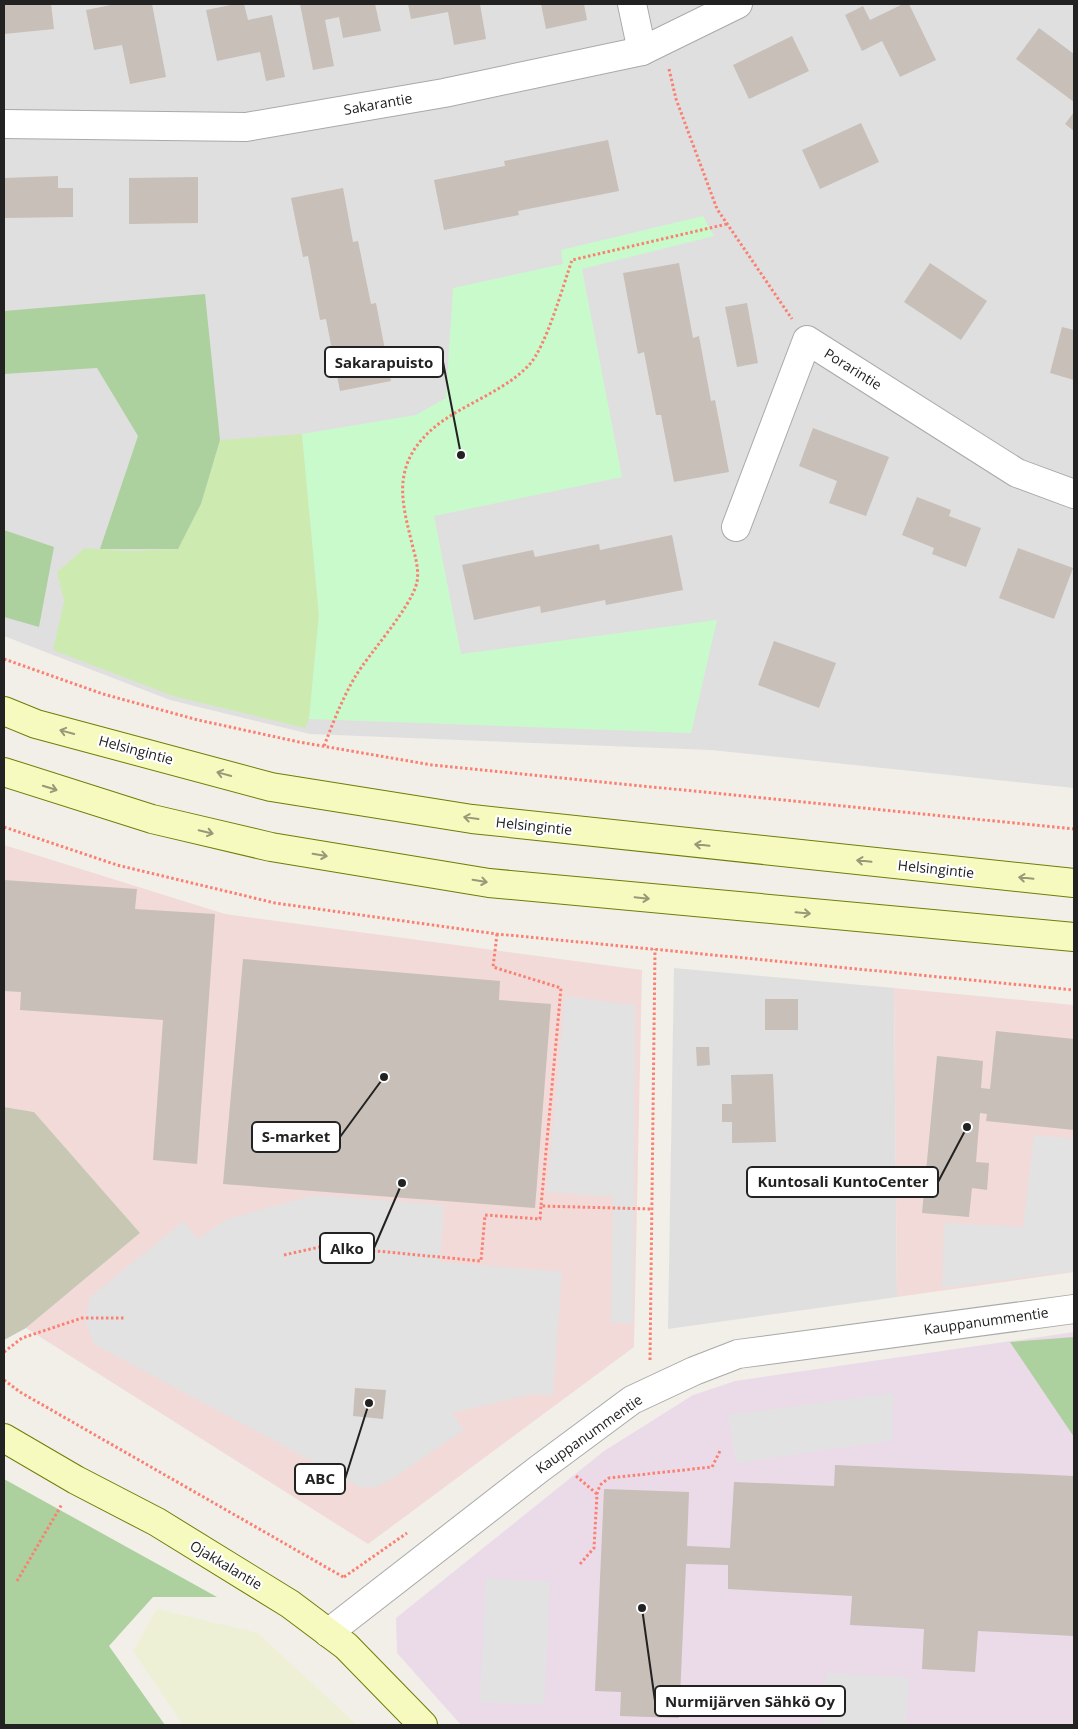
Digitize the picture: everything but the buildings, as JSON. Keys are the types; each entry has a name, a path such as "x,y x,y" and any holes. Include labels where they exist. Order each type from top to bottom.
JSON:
{"main road":[{"name":"Helsingintie","path":"4,711 36,724 271,787 472,819 1074,883"},
{"path":"4,772 152,820 272,847 489,883 1074,937"},
{"name":"Ojakkalantie","path":"4,1438 76,1480 157,1522 290,1604 346,1646 423,1725"}],"street":[{"path":"632,4 652,47"},
{"name":"Sakarantie","path":"4,124 246,127 444,93 652,47 738,4"},
{"name":"Porarintie","path":"736,527 807,340 1017,473 1074,494"},
{"name":"Kauppanummentie","path":"328,1633 367,1601 632,1400 694,1371 738,1354 1074,1309"}],"path":[{"path":"652,47 676,99 716,209 807,340"},
{"path":"324,746 337,712 354,677 408,601 417,582 416,559 401,499 405,472 416,448 433,427 497,390 529,365 539,351 572,260 727,224"},
{"path":"4,659 103,694 198,720 324,746 432,765 1074,829"},
{"path":"4,827 117,865 275,903 497,934 1074,990"},
{"path":"284,1255 324,1246 481,1260 485,1215 540,1219 561,988 493,967 497,934"},
{"path":"650,1360 655,949"},
{"path":"541,1206 652,1209"},
{"path":"4,1352 22,1338 82,1318 126,1318"},
{"path":"4,1380 20,1392 344,1577 367,1601"},
{"path":"580,1564 594,1548 597,1494 600,1485 609,1478 712,1467 721,1449"},
{"path":"576,1475 597,1494"},
{"path":"17,1581 76,1480"}],"shaded area":[{"path":"4,4 1074,4 1074,788 711,750 310,734 170,700 4,636"},
{"path":"4,845 225,914 642,970 634,1347 368,1544 26,1328 140,1233 34,1112 4,1107"},
{"path":"674,968 894,988 897,1297 668,1329"},
{"path":"894,988 1074,1005 1074,1272 897,1297"},
{"path":"565,996 635,1005 633,1323 611,1323 613,1197 547,1192"},
{"path":"4,1107 34,1112 140,1233 26,1328 4,1340"},
{"path":"1034,1135 1074,1139 1074,1271 942,1288 944,1223 1023,1227"},
{"path":"315,1195 444,1205 440,1262 562,1272 553,1395 532,1394 452,1413 464,1430 390,1480 376,1487 360,1487 94,1344 85,1320 90,1297 184,1221 197,1239 228,1219"},
{"path":"1074,1332 1074,1725 461,1725 397,1653 396,1618 604,1451 693,1395 735,1381"},
{"path":"893,1393 893,1440 736,1463 728,1415"},
{"path":"486,1578 550,1582 544,1705 480,1702"},
{"path":"157,1609 258,1633 357,1725 183,1725 133,1651"},
{"path":"826,1673 909,1678 906,1725 822,1725"}],"green space":[{"path":"703,216 714,236 582,269 622,477 434,516 461,654 717,620 691,733 309,719 319,615 302,434 416,415 446,398 453,288 563,264 561,250"},
{"path":"205,294 220,440 201,504 178,549 100,549 138,436 97,368 4,374 4,311"},
{"path":"302,434 319,615 309,719 305,728 173,696 53,650 64,601 57,572 85,548 128,551 178,549 201,504 220,440"},
{"path":"4,530 54,547 39,627 4,617"},
{"path":"1074,1337 1074,1437 1010,1342"},
{"path":"4,1479 217,1597 153,1597 109,1646 165,1725 4,1725"}],"place":[{"name":"Sakarapuisto","path":"461,455"},
{"name":"S-market","path":"384,1077"},
{"name":"Kuntosali KuntoCenter","path":"967,1127"},
{"name":"Alko","path":"402,1183"},
{"name":"ABC","path":"369,1403"},
{"name":"Nurmijärven Sähkö Oy","path":"642,1608"}]}
